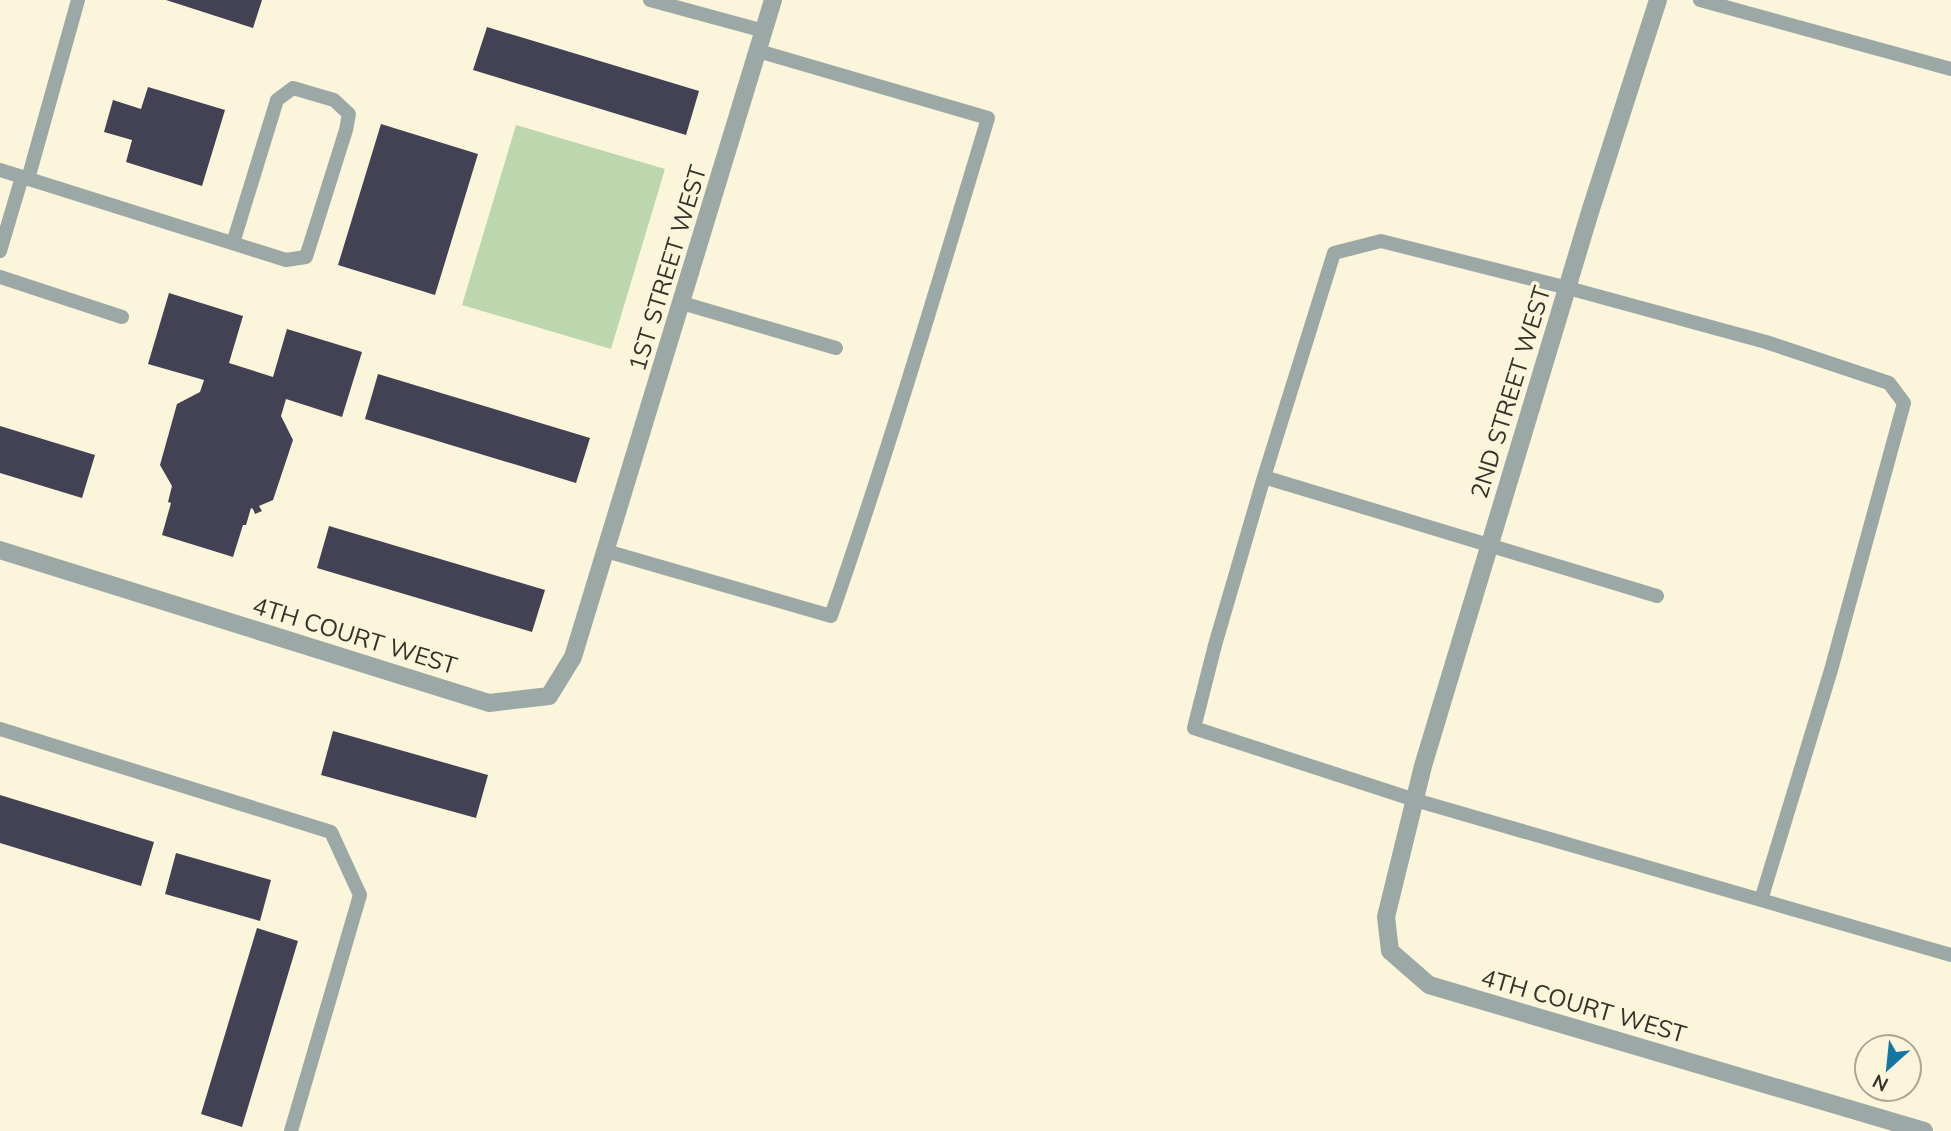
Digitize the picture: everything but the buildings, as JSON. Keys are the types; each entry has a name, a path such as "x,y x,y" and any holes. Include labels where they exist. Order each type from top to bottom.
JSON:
{"street":[{"name":"1ST STREET WEST","path":"606,551 773,0"},
{"name":"2ND STREET WEST","path":"1415,800 1489,545 1658,0"},
{"name":"4TH COURT WEST","path":"0,550 489,703 549,696 573,657 606,551"},
{"name":"4TH COURT WEST","path":"1415,800 1386,917 1390,951 1429,985 1924,1131"}],"lane":[{"path":"0,251 25,178 78,0"},
{"path":"650,0 764,31"},
{"path":"1700,0 1951,69"},
{"path":"606,551 831,616 943,269 988,118 758,51"},
{"path":"0,170 286,260 306,257 349,114 334,100 293,88 277,100 233,243"},
{"path":"1761,900 1831,670 1904,403 1889,383 1766,342 1568,288 1381,240 1334,253 1264,477 1194,728 1415,800 1951,955"},
{"path":"0,277 122,317"},
{"path":"682,303 836,348"},
{"path":"1264,477 1657,596"},
{"path":"0,729 331,832 360,895 291,1131"}],"green space":[{"path":"516,125 665,169 611,349 462,305"}]}
